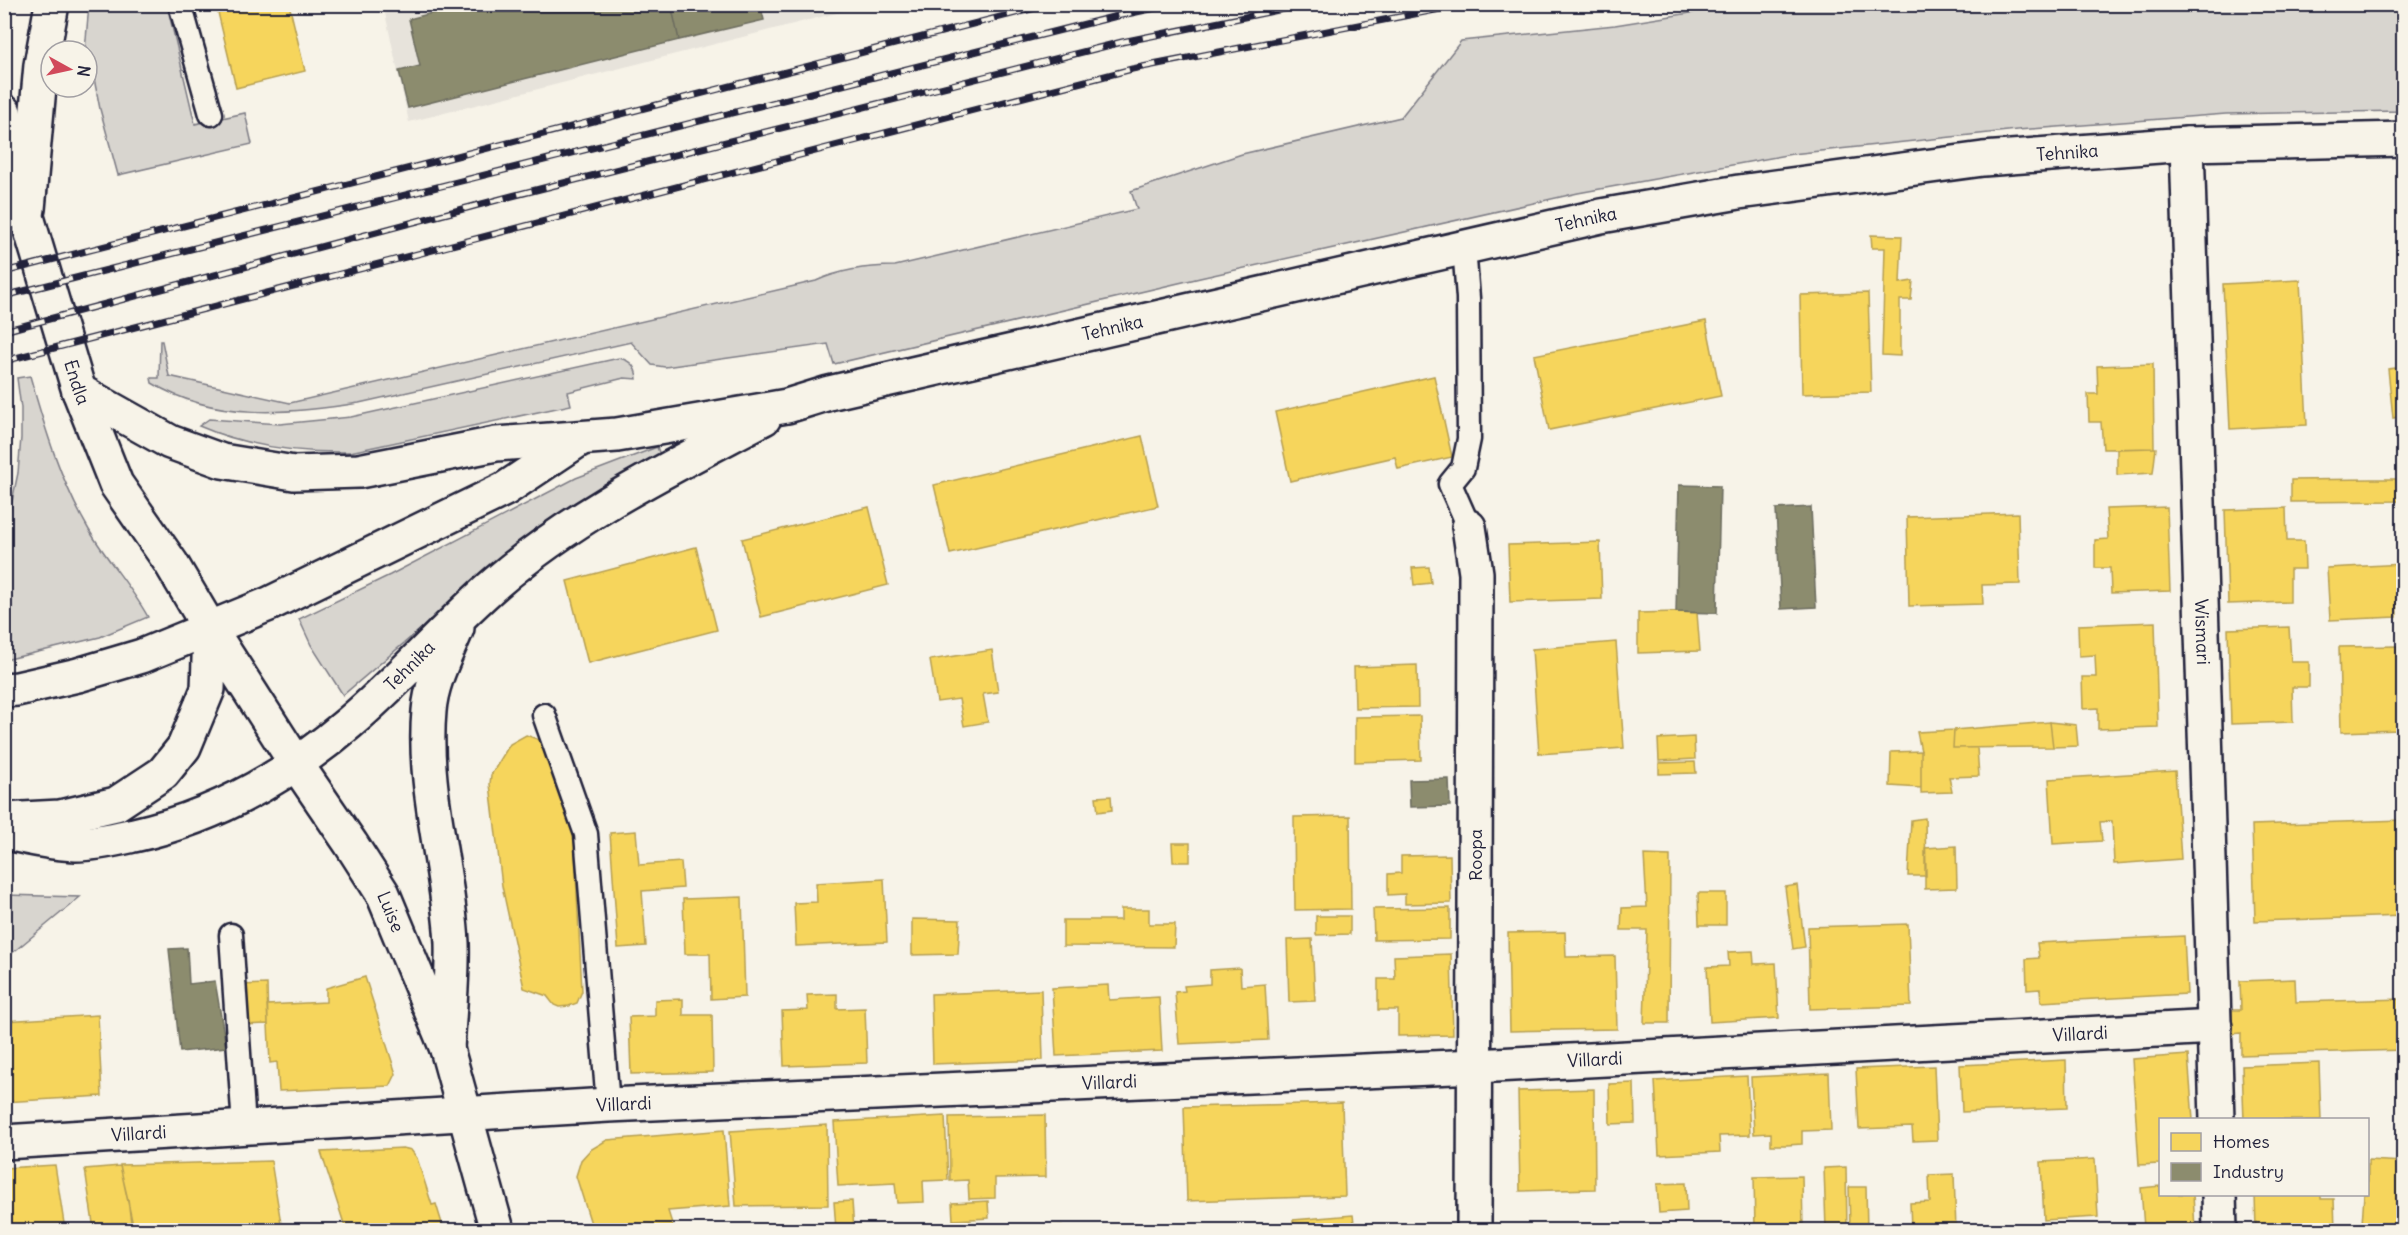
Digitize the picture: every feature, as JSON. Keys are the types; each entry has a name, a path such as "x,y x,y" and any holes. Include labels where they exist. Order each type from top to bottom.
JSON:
{"main road":[{"path":"27,217 41,65 52,4"},
{"name":"Endla","path":"4,112 27,217 79,391 116,484 171,563 210,629"},
{"name":"Tehnika","path":"4,690 78,675 142,656 269,604 505,489 582,438 616,435 787,406 829,393 1601,216 1739,192 1983,159 2187,144 2403,139"},
{"name":"Wismari","path":"2187,144 2217,1118"},
{"path":"4,171 27,217"},
{"path":"79,391 170,442 222,461 294,473 358,471 496,444 582,438"},
{"name":"Tehnika","path":"4,832 44,841 78,844 158,830 230,804 297,765 350,723 497,582 530,557 628,490 787,406"},
{"name":"Roopa","path":"1469,526 1476,573 1474,1230"},
{"path":"447,1049 452,944 432,794 428,740 429,709 435,683 461,617"},
{"path":"4,820 60,817 116,804 163,773 184,747 208,689 210,629"},
{"name":"Luise","path":"210,629 383,894 447,1049 497,1230"},
{"name":"Villardi","path":"4,1142 608,1105 1476,1066 2215,1027"},
{"path":"2219,1196 2220,1230"}],"lane":[{"path":"180,4 211,114"},
{"name":"Roopa","path":"1464,247 1468,298 1469,439 1462,468 1450,484 1469,526"},
{"path":"544,715 586,834 608,1105"},
{"path":"231,935 244,1127"}],"shaded area":[{"path":"383,4 868,5 409,122"},
{"path":"1747,4 2403,5 2403,111 2226,114 2017,130 1792,154 1578,193 1200,278 834,364 828,344 665,367 652,365 631,342 359,403 280,412 227,409 201,404 152,383 151,378 159,378 160,341 162,341 169,376 290,403 816,281 844,271 895,266 1137,209 1131,191 1242,154 1401,117 1461,41 1615,25"},
{"path":"89,5 167,5 195,124 245,113 252,144 118,175 98,99 99,39 86,39"},
{"path":"619,358 632,365 637,379 624,378 568,392 571,405 350,452 273,447 235,439 199,426 209,419 280,424 351,417"},
{"path":"30,376 55,455 79,512 148,617 100,637 5,660 5,535 18,473 21,438 21,408 17,378"},
{"path":"657,447 660,455 587,496 531,535 343,695 311,645 299,619 390,575 576,478"},
{"path":"5,895 80,897 5,959"}],"building: Homes":[{"path":"216,4 289,4 305,71 236,88"},
{"path":"1871,235 1902,236 1900,283 1913,281 1911,300 1900,300 1900,356 1882,355 1885,248 1872,248"},
{"path":"2300,280 2307,425 2230,429 2223,284"},
{"path":"1868,293 1871,392 1802,394 1800,295"},
{"path":"1706,321 1721,396 1549,430 1534,355"},
{"path":"2153,364 2154,448 2103,449 2101,422 2089,422 2088,394 2098,394 2097,366"},
{"path":"2404,367 2404,416 2393,418 2388,369"},
{"path":"1434,376 1452,457 1398,469 1395,457 1290,481 1275,412"},
{"path":"1142,436 1158,506 950,554 934,485"},
{"path":"2156,448 2153,473 2117,475 2117,449"},
{"path":"2404,479 2404,501 2291,502 2291,480"},
{"path":"869,507 888,585 761,617 742,539"},
{"path":"2167,507 2170,591 2111,593 2110,568 2095,568 2095,540 2108,539 2106,509"},
{"path":"2286,508 2287,541 2304,541 2305,569 2290,569 2290,602 2228,604 2225,510"},
{"path":"2018,513 2020,584 1982,585 1983,604 1909,606 1907,517"},
{"path":"1600,542 1602,599 1510,602 1508,545"},
{"path":"696,547 717,630 588,663 567,581"},
{"path":"2404,564 2404,596 2396,596 2397,617 2330,620 2327,568"},
{"path":"1429,567 1431,583 1414,585 1412,568"},
{"path":"1638,613 1697,613 1700,651 1638,653"},
{"path":"2155,622 2158,727 2098,729 2098,708 2083,709 2082,677 2096,677 2095,655 2079,656 2078,625"},
{"path":"2289,627 2291,662 2309,662 2309,687 2292,687 2293,722 2231,724 2228,629"},
{"path":"1616,642 1624,748 1539,754 1532,649"},
{"path":"2397,646 2399,730 2341,732 2339,647"},
{"path":"992,650 998,692 983,694 988,722 964,726 959,699 937,702 930,660"},
{"path":"1417,665 1418,707 1355,708 1354,667"},
{"path":"1420,716 1421,760 1355,762 1355,717"},
{"path":"2050,722 2053,747 1953,748 1954,730"},
{"path":"2050,722 2076,725 2078,746 2053,747"},
{"path":"1954,730 1953,748 1977,748 1979,776 1949,777 1952,792 1921,793 1921,751 1917,732"},
{"path":"526,735 545,742 574,835 582,991 577,1003 569,1006 554,1005 547,996 524,988 502,886 490,784 491,775 510,744"},
{"path":"1694,737 1695,759 1659,761 1658,739"},
{"path":"1921,751 1921,788 1890,786 1891,752"},
{"path":"1695,762 1696,773 1659,774 1659,763"},
{"path":"2175,771 2181,859 2114,864 2112,821 2100,822 2102,841 2053,844 2049,779"},
{"path":"1111,796 1112,810 1098,812 1096,797"},
{"path":"1350,816 1351,909 1295,910 1294,817"},
{"path":"1925,818 1926,876 1908,876 1911,820"},
{"path":"2404,820 2404,916 2255,921 2252,825"},
{"path":"636,831 639,865 681,862 683,888 642,891 646,946 618,948 610,833"},
{"path":"1172,843 1190,843 1190,862 1173,862"},
{"path":"1956,846 1957,888 1925,889 1925,848"},
{"path":"1450,855 1451,903 1405,904 1405,894 1388,895 1388,874 1401,873 1401,856"},
{"path":"1644,855 1670,856 1669,1023 1644,1023 1647,930 1621,930 1622,908 1647,907"},
{"path":"884,879 887,942 796,946 794,903 817,902 816,883"},
{"path":"1797,885 1805,947 1793,949 1785,887"},
{"path":"1698,893 1726,893 1726,925 1699,925"},
{"path":"742,897 745,997 711,999 710,954 685,954 683,899"},
{"path":"1450,908 1450,939 1374,940 1373,909"},
{"path":"1121,909 1149,909 1149,924 1175,924 1174,947 1063,946 1063,920 1121,920"},
{"path":"1316,916 1350,916 1350,934 1316,935"},
{"path":"912,919 960,920 958,954 912,955"},
{"path":"1908,924 1911,1006 1810,1009 1808,927"},
{"path":"1565,932 1566,957 1615,956 1617,1029 1510,1031 1508,933"},
{"path":"2184,936 2187,994 2041,1002 2040,989 2027,990 2026,959 2039,958 2037,943"},
{"path":"1312,939 1315,1001 1289,1002 1287,940"},
{"path":"1753,951 1754,964 1776,963 1779,1018 1710,1022 1707,967 1729,966 1728,952"},
{"path":"1451,954 1453,1035 1398,1036 1398,1010 1378,1010 1378,979 1395,979 1394,956"},
{"path":"1240,968 1241,986 1265,984 1268,1040 1179,1044 1175,992 1185,991 1184,986 1210,984 1210,970"},
{"path":"365,977 396,1074 390,1086 279,1091 277,1062 270,1063 267,1005 326,1002 326,988"},
{"path":"2295,979 2296,1002 2404,999 2404,1050 2241,1055 2241,1033 2232,1034 2232,1010 2241,1010 2240,981"},
{"path":"267,984 268,1024 238,1025 237,985"},
{"path":"1108,985 1109,1000 1159,997 1162,1051 1056,1056 1052,988"},
{"path":"1041,990 1043,1060 933,1064 931,994"},
{"path":"837,994 837,1009 865,1008 867,1063 784,1066 782,1011 808,1010 807,995"},
{"path":"683,999 683,1015 712,1015 713,1072 631,1074 629,1017 655,1016 655,1000"},
{"path":"98,1015 102,1096 4,1102 4,1021"},
{"path":"2188,1055 2193,1118 2159,1118 2159,1164 2139,1165 2132,1059"},
{"path":"2066,1060 2067,1108 1962,1112 1960,1065"},
{"path":"2319,1063 2321,1118 2244,1118 2242,1066"},
{"path":"1934,1066 1937,1140 1913,1141 1912,1127 1859,1129 1856,1069"},
{"path":"1829,1073 1831,1130 1802,1131 1802,1144 1787,1145 1771,1145 1771,1133 1754,1134 1751,1077"},
{"path":"1747,1076 1750,1135 1719,1136 1720,1152 1659,1155 1655,1081"},
{"path":"1634,1083 1635,1123 1610,1124 1609,1084"},
{"path":"1594,1089 1595,1189 1520,1191 1518,1091"},
{"path":"1342,1103 1345,1196 1187,1201 1184,1107"},
{"path":"1045,1115 1046,1177 995,1178 995,1198 969,1199 968,1180 950,1181 949,1117"},
{"path":"945,1116 948,1180 923,1181 924,1202 897,1203 895,1183 838,1186 834,1122"},
{"path":"827,1125 828,1205 736,1206 730,1131"},
{"path":"724,1130 730,1206 668,1211 674,1230 593,1230 576,1176 581,1160 590,1150 607,1140"},
{"path":"403,1148 411,1150 417,1158 432,1205 436,1204 444,1230 346,1230 321,1152"},
{"path":"2095,1159 2098,1217 2044,1220 2041,1162"},
{"path":"2369,1160 2404,1162 2404,1230 2380,1230 2381,1225 2362,1224 2364,1196 2369,1196"},
{"path":"271,1161 282,1230 134,1230 120,1165"},
{"path":"55,1165 65,1230 4,1230 4,1168"},
{"path":"120,1166 132,1230 94,1230 85,1169"},
{"path":"1846,1167 1847,1230 1826,1230 1824,1168"},
{"path":"1954,1174 1956,1230 1911,1230 1910,1203 1930,1202 1929,1175"},
{"path":"1802,1176 1803,1230 1755,1230 1754,1177"},
{"path":"1686,1183 1687,1211 1659,1213 1657,1184"},
{"path":"2159,1186 2159,1196 2193,1196 2195,1230 2128,1230 2144,1228 2141,1188"},
{"path":"1849,1187 1866,1187 1867,1230 1850,1230"},
{"path":"2255,1196 2321,1196 2321,1199 2334,1199 2335,1230 2256,1230"},
{"path":"852,1201 854,1230 836,1230 834,1202"},
{"path":"988,1201 989,1218 953,1220 952,1203"},
{"path":"1353,1215 1355,1230 1294,1230 1293,1220"},
{"path":"971,1221 972,1230 954,1230 953,1223"},
{"path":"1062,1226 1063,1230 987,1230"}],"building: Industry":[{"path":"467,4 671,4 679,40 408,108 399,71 420,66 409,19"},
{"path":"671,4 760,4 764,20 679,40"},
{"path":"1679,485 1720,486 1717,613 1676,612"},
{"path":"1811,507 1816,607 1781,609 1776,509"},
{"path":"1449,779 1450,806 1410,807 1409,780"},
{"path":"187,948 189,984 215,981 226,1047 180,1052 169,949"}],"railway":[{"path":"4,272 1051,4"},
{"path":"4,296 1113,17 1174,4"},
{"path":"4,331 512,196 1122,42 1308,4"},
{"path":"4,361 1132,69 1466,4"}]}
